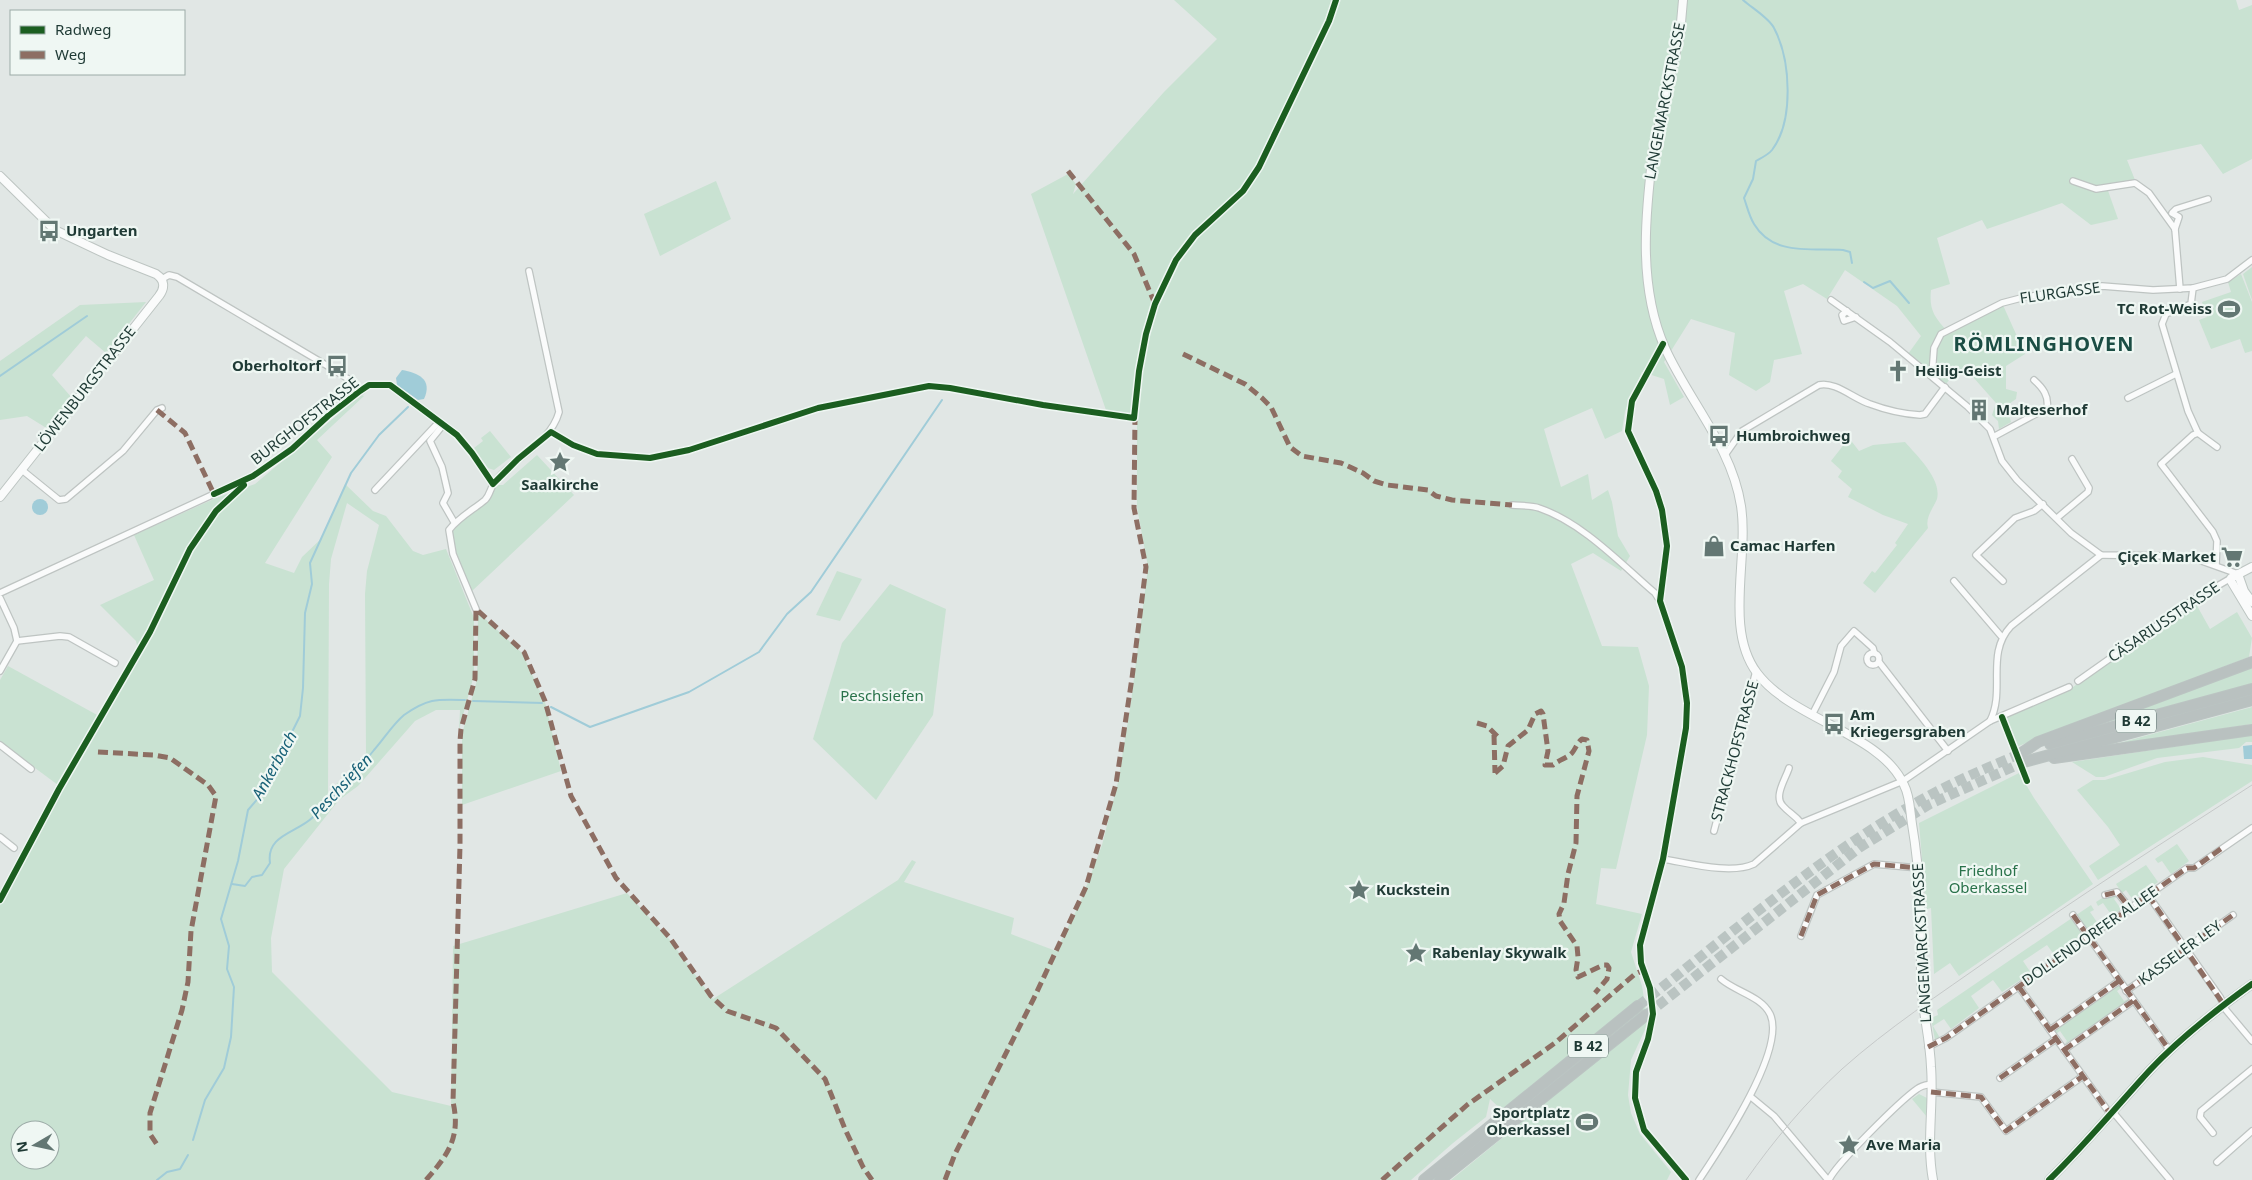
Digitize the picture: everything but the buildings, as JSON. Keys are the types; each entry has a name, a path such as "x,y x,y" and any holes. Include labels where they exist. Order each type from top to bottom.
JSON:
{"highway":[{"name":"B 42","path":"2022,758 2044,740 2252,661"},
{"name":"B 42","path":"2022,758 2080,735 2181,710 2252,689"},
{"name":"B 42","path":"2022,758 2252,700"},
{"name":"B 42","path":"2022,758 2252,730"},
{"name":"B 42","path":"1424,1180 1638,1006"},
{"name":"B 42","path":"1440,1180 1646,1015"}],"main road":[{"name":"LANGEMARCKSTRASSE","path":"1683,0 1680,34 1653,152 1646,248 1649,292 1663,344 1725,455 1734,475 1742,515 1742,634 1746,653 1756,671 1775,692 1878,754 1903,781 1919,868 1922,905 1922,1000 1931,1088 1929,1155 1932,1180"},
{"path":"0,176 55,230 108,255 156,274 162,279"},
{"name":"LÖWENBURGSTRASSE","path":"0,497 163,291 162,279"},
{"name":"CÄSARIUSSTRASSE","path":"2234,576 2252,567"},
{"path":"2234,576 2252,602"},
{"path":"2234,576 2234,590 2252,616"},
{"path":"2049,1180 2170,1051 2252,984"}],"street":[{"path":"2073,181 2096,190 2135,183 2149,193 2170,215 2175,229 2180,289"},
{"path":"2170,215 2176,209 2208,199"},
{"path":"2170,215 2180,217 2175,229"},
{"name":"FLURGASSE","path":"1932,375 1934,348 1941,334 2013,299 2102,286 2153,290 2192,288 2227,279 2252,260"},
{"path":"476,609 450,546 448,530 454,522 485,499 491,492 493,484 518,459 551,432 559,412 529,271"},
{"name":"BURGHOFSTRASSE","path":"162,279 170,274 177,277 331,368 353,382 360,390"},
{"path":"2192,288 2191,304 2166,314 2162,324 2188,411 2198,433 2217,447"},
{"path":"1831,300 1932,375 1990,429 1995,436 2002,461 2008,471 2071,533 2101,555 2173,556 2196,559 2216,565 2234,576"},
{"path":"1847,311 1842,315 1844,321 1856,317"},
{"path":"1660,601 1666,561 1666,531 1656,491 1628,432 1632,401 1663,344"},
{"path":"2128,398 2176,374"},
{"path":"1995,436 2047,408 2048,402 2044,389 2034,380"},
{"name":"BURGHOFSTRASSE","path":"0,593 254,476 292,449 360,390 369,386 390,385 441,423 465,443 493,484"},
{"path":"1725,455 1742,431 1819,385 1832,385 1854,398 1872,405 1920,415 1925,414 1945,387"},
{"path":"22,470 59,500 66,499 123,451 157,410 162,408"},
{"path":"441,423 430,441 442,467 448,493 442,502 443,507 454,522"},
{"path":"375,490 441,423"},
{"path":"2198,433 2193,435 2161,464 2213,532 2217,541 2216,565"},
{"path":"2057,518 2088,492 2089,488 2072,459"},
{"path":"2002,580 1976,555 2015,518 2034,511 2043,504"},
{"path":"1512,505 1538,508 1587,535 1611,553 1655,593 1660,601 1682,668 1687,703 1686,728 1663,859 1640,945 1641,963 1650,988 1653,1014 1648,1039 1636,1072 1635,1098 1644,1130 1686,1180"},
{"path":"1990,721 1994,710 1998,647 2001,636 2101,555"},
{"name":"CÄSARIUSSTRASSE","path":"2078,681 2190,602 2234,576"},
{"path":"1954,582 2001,636"},
{"path":"0,598 14,628 17,641 0,671"},
{"path":"1812,715 1834,672 1841,646 1854,631 1873,648 1874,652 1879,656 1879,662 1948,751"},
{"path":"17,641 60,636 68,638 115,663"},
{"path":"1874,652 1868,654 1867,660 1871,665 1879,662"},
{"name":"STRACKHOFSTRASSE","path":"1714,831 1756,671"},
{"path":"1663,859 1710,866 1746,868 1754,864 1801,823 1903,781 1990,721 2069,687"},
{"path":"0,745 31,769"},
{"path":"1789,768 1780,793 1780,802 1801,823"},
{"name":"DOLLENDORFER ALLEE","path":"1928,1047 1936,1044 2019,987 2187,868 2194,868 2252,828"},
{"path":"0,837 14,848"},
{"path":"1801,936 1817,895 1874,864 1919,868"},
{"path":"2105,894 2117,892 2130,908"},
{"path":"2148,895 2224,1005 2252,1041"},
{"path":"2072,915 2170,1051"},
{"name":"KASSELER LEY","path":"2126,991 2233,915"},
{"path":"1699,1180 1751,1098 1773,1031 1771,1017 1761,1002 1731,988 1721,979"},
{"path":"2050,1030 2119,981"},
{"path":"2019,987 2083,1076 2170,1180"},
{"path":"2064,1050 2133,1001"},
{"path":"2000,1078 2056,1039"},
{"path":"2213,1133 2200,1117 2201,1111 2252,1068"},
{"path":"1751,1098 1774,1116 1828,1180 1844,1160 1903,1101 1923,1085 1981,1097 2006,1131 2083,1076"},
{"path":"2217,1162 2252,1131"}],"green space":[{"path":"1174,0 2236,0 2239,10 2252,5 2252,159 2223,174 2201,144 2127,160 2135,180 2106,185 2118,219 2091,225 2062,203 1987,229 1982,220 1937,238 1950,284 1931,290 1933,312 1939,321 1947,331 2002,303 2025,354 2006,366 2006,389 2017,392 2016,399 2006,406 2011,422 1999,429 1998,421 1992,415 1996,403 1965,368 1958,370 1944,386 1908,354 1921,336 1897,306 1845,270 1827,299 1803,284 1784,291 1802,354 1774,360 1770,382 1756,391 1729,375 1735,333 1691,319 1664,362 1684,397 1670,405 1664,379 1642,372 1625,411 1622,431 1605,439 1592,408 1544,429 1561,487 1588,474 1592,500 1608,490 1618,536 1630,556 1621,571 1593,553 1571,564 1602,646 1638,647 1649,686 1647,735 1616,869 1601,868 1596,904 1642,914 1631,952 1642,986 1648,1023 1631,1060 1628,1095 1631,1113 1640,1134 1671,1172 1667,1180 1451,1180 1518,1125 1490,1099 1486,1117 1411,1180 0,1180 0,903 25,852 139,654 136,641 100,605 154,580 134,535 216,498 255,484 361,395 364,396 317,440 332,457 265,563 294,573 302,557 322,538 345,484 373,511 386,516 413,551 423,555 446,549 474,618 474,675 459,730 460,710 436,710 415,721 358,786 339,800 284,869 271,938 272,972 392,1092 451,1106 453,946 627,893 670,940 713,999 898,880 912,860 916,862 904,882 1014,918 1011,934 1056,951 1080,903 1102,845 1118,782 1131,702 1148,567 1137,507 1137,416 1107,413 1031,194 1068,174 1076,184 1073,194 1164,92 1217,39","holes":["347,503 379,525 367,571 365,594 366,753 328,793 329,584 331,559"]},
{"path":"716,181 731,219 660,256 644,214"},
{"path":"2252,267 2252,300 2243,274"},
{"name":"TC Rot-Weiss","path":"2241,274 2252,302 2252,351 2245,353 2240,339 2211,349 2199,320 2207,317 2202,302 2231,292 2228,282"},
{"path":"146,302 106,353 86,336 52,375 72,398 48,429 27,416 0,420 0,361 80,305"},
{"path":"490,431 511,457 494,470 488,468 474,448 483,441 481,438"},
{"path":"1849,438 1859,451 1873,445 1905,442 1927,468 1938,491 1937,499 1928,517 1928,528 1875,593 1863,583 1872,571 1875,573 1897,545 1895,543 1908,524 1883,515 1848,497 1852,489 1838,477 1842,471 1831,461"},
{"path":"537,455 574,495 472,591 451,544 450,531 492,495 497,485 503,485"},
{"path":"837,571 862,579 840,621 816,615"},
{"name":"Peschsiefen","path":"890,584 946,609 933,715 876,800 813,739 842,643"},
{"path":"2196,604 2210,629 2237,612 2252,638 2249,657 2016,747 2006,718 2073,687"},
{"path":"478,612 522,653 545,702 561,771 462,805 462,734 477,680"},
{"path":"8,666 99,716 58,785 0,742 0,680"},
{"path":"2252,666 2252,684 2090,727"},
{"path":"2252,707 2252,724 2108,746"},
{"path":"2252,735 2252,742 2246,742 2239,748 2157,758 2104,777 2096,777 2072,762"},
{"path":"2203,757 2252,765 2252,781 2098,880 2089,866 2120,845 2108,827 2077,790 2093,780 2105,780 2165,762"},
{"name":"Friedhof Oberkassel","path":"2019,773 2093,884 1959,976 1950,963 1934,974 1931,908 1927,909 1926,906 1919,823"},
{"path":"2177,844 2189,861 2171,874 2162,861 2158,863 2155,859"},
{"path":"2146,865 2158,882 2133,900 2126,890 2122,893 2116,884"},
{"path":"2110,893 2118,896 2114,899 2121,909 2112,916 2103,903 2098,906 2096,902"},
{"path":"2091,905 2094,910 2090,912 2099,925 2055,956 2047,945 2023,961 2031,973 2002,992 1993,980 1971,996 1979,1008 1951,1029 1944,1019 1933,1026 1940,1038 1935,1040 1931,1018 1938,1015 1937,1010"},
{"path":"2114,986 2120,986 2121,988 2117,991 2124,1001 2128,999 2128,1002 2064,1045 2067,1041 2060,1031 2056,1034 2055,1029"},
{"path":"1919,1094 1927,1098 1927,1117 1912,1099"}],"water":[{"path":"402,370 422,378 427,386 424,399 418,400 397,385 396,378"},
{"path":"40,499 48,507 40,515 32,507"},
{"path":"2252,745 2252,759 2244,759 2243,746"}],"waterway":[{"path":"1743,0 1772,24 1780,41 1784,56 1788,90 1787,107 1779,138 1772,150 1756,161 1753,179 1744,198 1751,218 1762,234 1782,246 1843,250 1850,252 1852,263"},
{"path":"1864,282 1873,288 1890,281 1909,303"},
{"path":"0,376 87,316"},
{"name":"Peschsiefen","path":"551,707 590,727 689,692 759,652 787,614 811,592 942,400"},
{"name":"Ankerbach","path":"193,1140 205,1100 224,1068 231,1037 234,987 227,969 229,946 221,919 238,861 248,810 260,796 300,716 303,688 305,613 312,584 310,563 351,473 379,435 408,407"},
{"name":"Peschsiefen","path":"232,884 245,886 252,877 262,875 270,863 270,854 277,840 312,818 329,802 404,715 420,705 433,701 465,700"},
{"name":"Peschsiefen","path":"473,701 542,703"},
{"name":"Ankerbach","path":"157,1180 167,1172 180,1169 188,1155"}],"tunnel":[{"path":"1638,1006 1837,852 1872,829 1935,793 1977,772 2020,754"},
{"path":"1646,1015 1859,848 1930,804 2024,762"}],"tram line":[{"path":"1746,1180 1803,1108 1842,1069 1878,1039 2055,914 2252,785"}],"marked path":[{"path":"1068,171 1134,254 1155,304"},
{"path":"1183,354 1245,384 1262,398 1271,407 1290,447 1302,456 1341,463 1363,473 1374,481 1387,485 1428,490 1436,496 1452,500 1512,505"},
{"path":"157,410 185,433 214,494"},
{"path":"945,1180 955,1154 1034,998 1086,887 1116,784 1146,567 1134,508 1135,415"},
{"path":"426,1180 441,1162 451,1145 455,1125 453,1102 460,845 460,741 461,729 475,679 476,609 524,652 545,701 571,796 616,878 670,938 711,996 727,1011 776,1028 825,1079 845,1129 863,1167 872,1180"},
{"path":"1495,773 1503,766 1508,746 1528,730 1535,714 1541,711 1548,751 1545,765 1553,765 1572,753 1582,739 1587,740 1589,751 1577,796 1576,843 1568,874 1564,903 1559,914 1560,921 1577,946 1576,970 1578,977 1603,965 1607,965 1609,968 1607,979 1595,993"},
{"path":"1477,723 1487,726 1499,738"},
{"path":"1494,735 1495,773"},
{"path":"98,752 154,755 170,758 208,785 216,796 191,931 188,982 182,1010 150,1113 150,1134 158,1146"},
{"path":"1928,1047 1946,1038 2187,868 2194,868 2222,848"},
{"path":"1801,936 1817,895 1874,864 1919,868"},
{"path":"2105,895 2117,892 2130,908"},
{"path":"2148,895 2224,1005"},
{"path":"2073,915 2170,1051"},
{"path":"2126,991 2233,915"},
{"path":"1382,1180 1467,1105 1555,1043 1635,974 1644,970"},
{"path":"2050,1030 2119,981"},
{"path":"2019,987 2111,1115"},
{"path":"2064,1050 2133,1001"},
{"path":"2000,1078 2056,1039"},
{"path":"1931,1092 1981,1097 2006,1131 2083,1076"}],"cycle path":[{"path":"214,494 253,476 292,449 328,416 369,385 390,385 457,435 493,484 518,459 551,432 573,445 597,454 650,458 689,450 818,408 929,386 1134,418 1139,371 1146,334 1155,304 1176,260 1195,235 1243,191 1259,167 1329,21 1336,0"},
{"path":"1663,344 1632,401 1628,431 1656,491 1662,510 1667,546 1660,601 1682,667 1687,703 1686,728 1663,859 1640,945 1641,963 1650,988 1653,1014 1648,1039 1636,1072 1635,1098 1644,1130 1686,1180"},
{"path":"0,900 59,789 150,632 190,549 216,511 244,485"},
{"path":"2002,717 2027,781"},
{"path":"2049,1180 2162,1058 2199,1025 2252,984"}],"place":[{"name":"Ungarten","path":"49,231"},
{"name":"TC Rot-Weiss","path":"2229,309"},
{"name":"Oberholtorf","path":"337,366"},
{"name":"Heilig-Geist","path":"1898,371"},
{"name":"Malteserhof","path":"1979,410"},
{"name":"Humbroichweg","path":"1719,436"},
{"name":"Saalkirche","path":"560,462"},
{"name":"Camac Harfen","path":"1714,546"},
{"name":"Çiçek Market","path":"2232,557"},
{"name":"Am Kriegersgraben","path":"1834,724"},
{"name":"Kuckstein","path":"1359,890"},
{"name":"Rabenlay Skywalk","path":"1416,953"},
{"name":"Sportplatz Oberkassel","path":"1587,1122"},
{"name":"Ave Maria","path":"1849,1145"}],"district":[{"name":"RÖMLINGHOVEN","path":"2044,344"}]}
